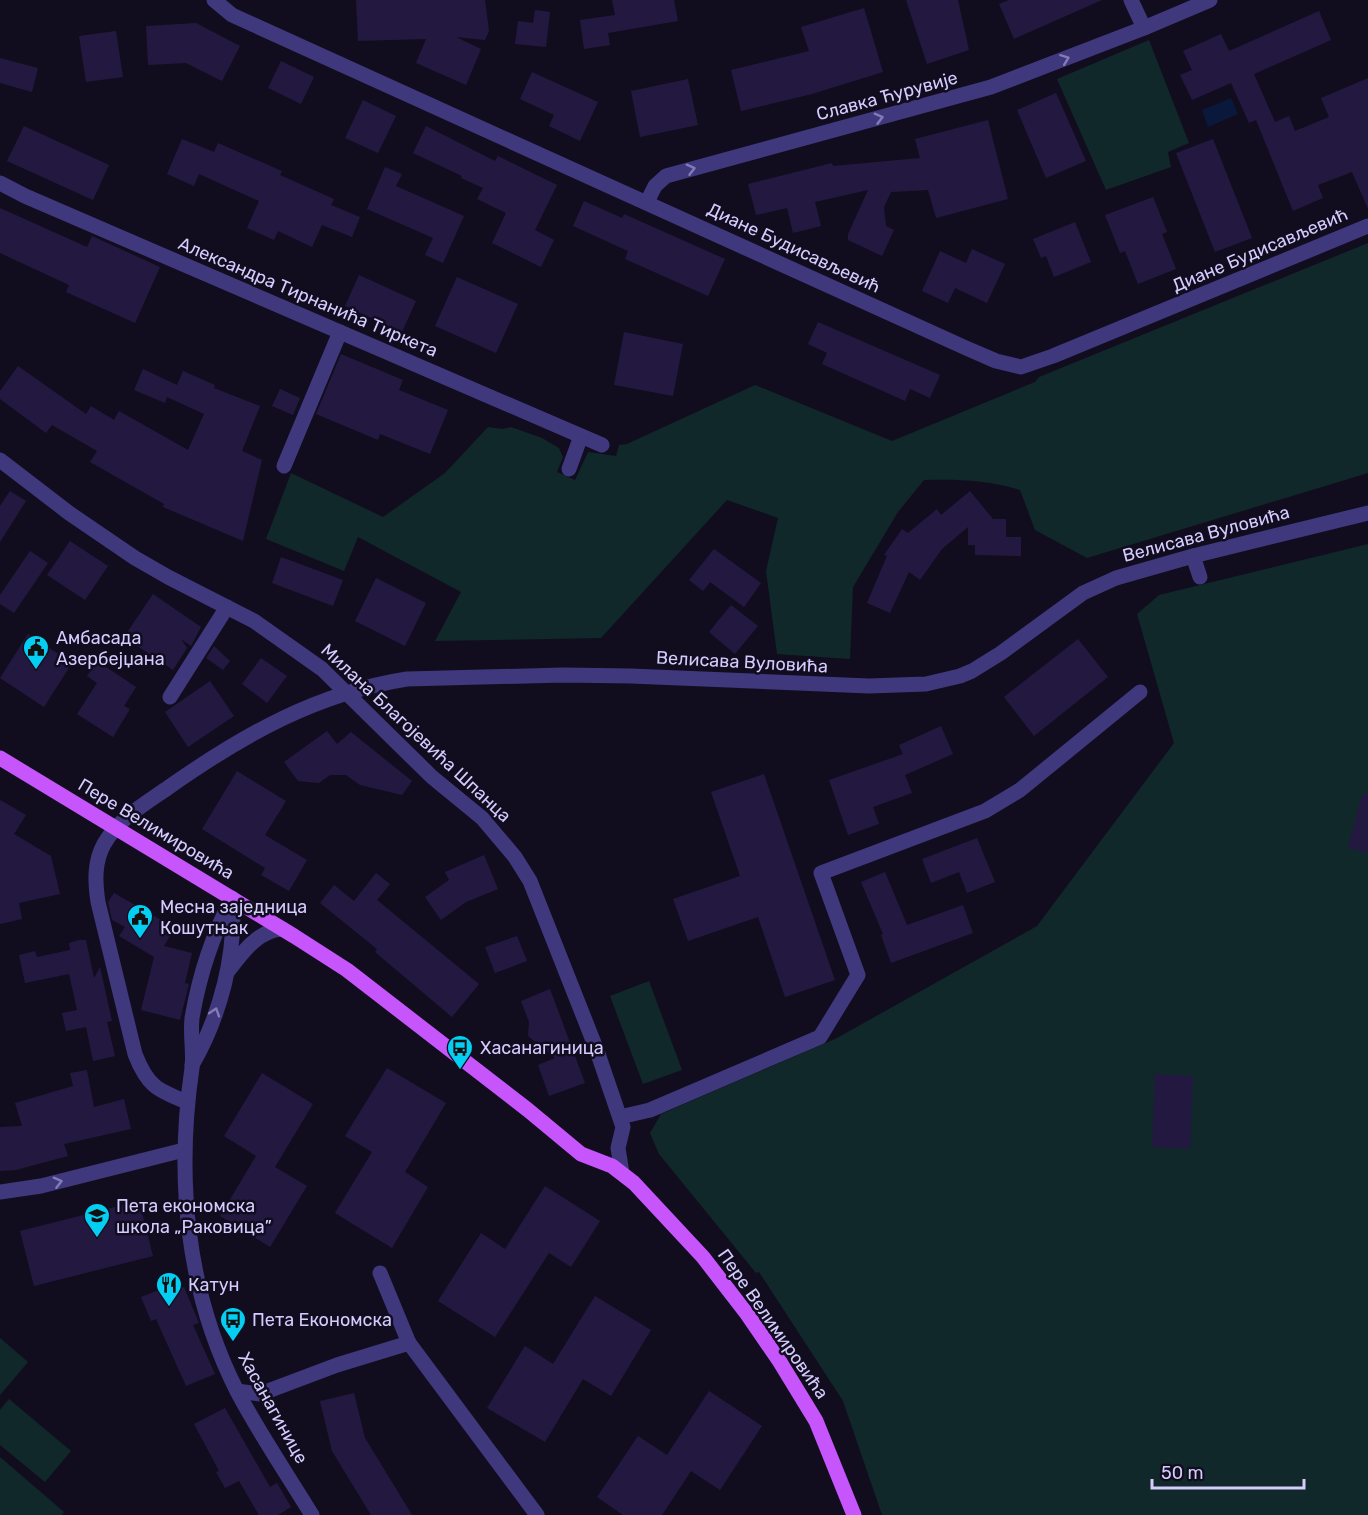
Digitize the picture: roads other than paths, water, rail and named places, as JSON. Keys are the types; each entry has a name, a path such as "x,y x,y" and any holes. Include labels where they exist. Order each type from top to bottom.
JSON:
{"main road":[{"name":"Пере Велимировића","path":"0,758 283,929 378,993 581,1154 612,1166 622,1173 651,1199 696,1249 747,1314 773,1352 816,1421 854,1515"}],"street":[{"name":"Диане Будисављевић","path":"214,0 232,15 966,348 1020,367 1053,356 1368,226"},
{"path":"1131,0 1144,28"},
{"name":"Славка Ћурувије","path":"648,202 655,186 666,176 991,87 1210,0"},
{"name":"Александра Тирнанића Тиркета","path":"0,183 602,445"},
{"path":"284,466 340,332"},
{"path":"569,469 580,436"},
{"name":"Милана Благојевића Шпанца","path":"0,460 69,513 135,558 254,621 322,669 432,777 482,818 515,856 530,881 557,948 620,1117 623,1129 618,1148 622,1173"},
{"name":"Велисава Вуловића","path":"116,827 156,796 235,742 281,718 376,684 408,679 551,675 869,686 926,684 960,676 987,662 1071,601 1093,588 1126,575 1368,513"},
{"path":"1193,556 1200,577"},
{"path":"170,697 227,607"},
{"path":"620,1117 650,1110 820,1037 858,975 821,873 985,811 1020,790 1140,692"},
{"path":"116,827 98,857 96,886 129,1032 138,1062 148,1081 162,1092 187,1102"},
{"name":"Хасанагинице","path":"192,1066 202,1047 227,973 233,934 232,898"},
{"name":"Хасанагинице","path":"232,898 207,953 192,1019 192,1066 184,1150 189,1235 200,1293 212,1332 237,1391 312,1515"},
{"name":"Хасанагинице","path":"227,973 243,952 262,935 283,929"},
{"path":"0,1192 41,1186 184,1150"},
{"path":"380,1273 409,1343 537,1515"},
{"path":"237,1391 260,1394 337,1365 409,1343"}],"water":[{"path":"1231,98 1238,114 1208,127 1202,110"}],"place":[{"name":"Амбасада Азербејџана","path":"36,671"},
{"name":"Месна заједница Кошутњак","path":"140,940"},
{"name":"Хасанагиница","path":"460,1071"},
{"name":"Пета економска школа „Раковица”","path":"97,1239"},
{"name":"Катун","path":"169,1308"},
{"name":"Пета Економска","path":"233,1343"}]}
